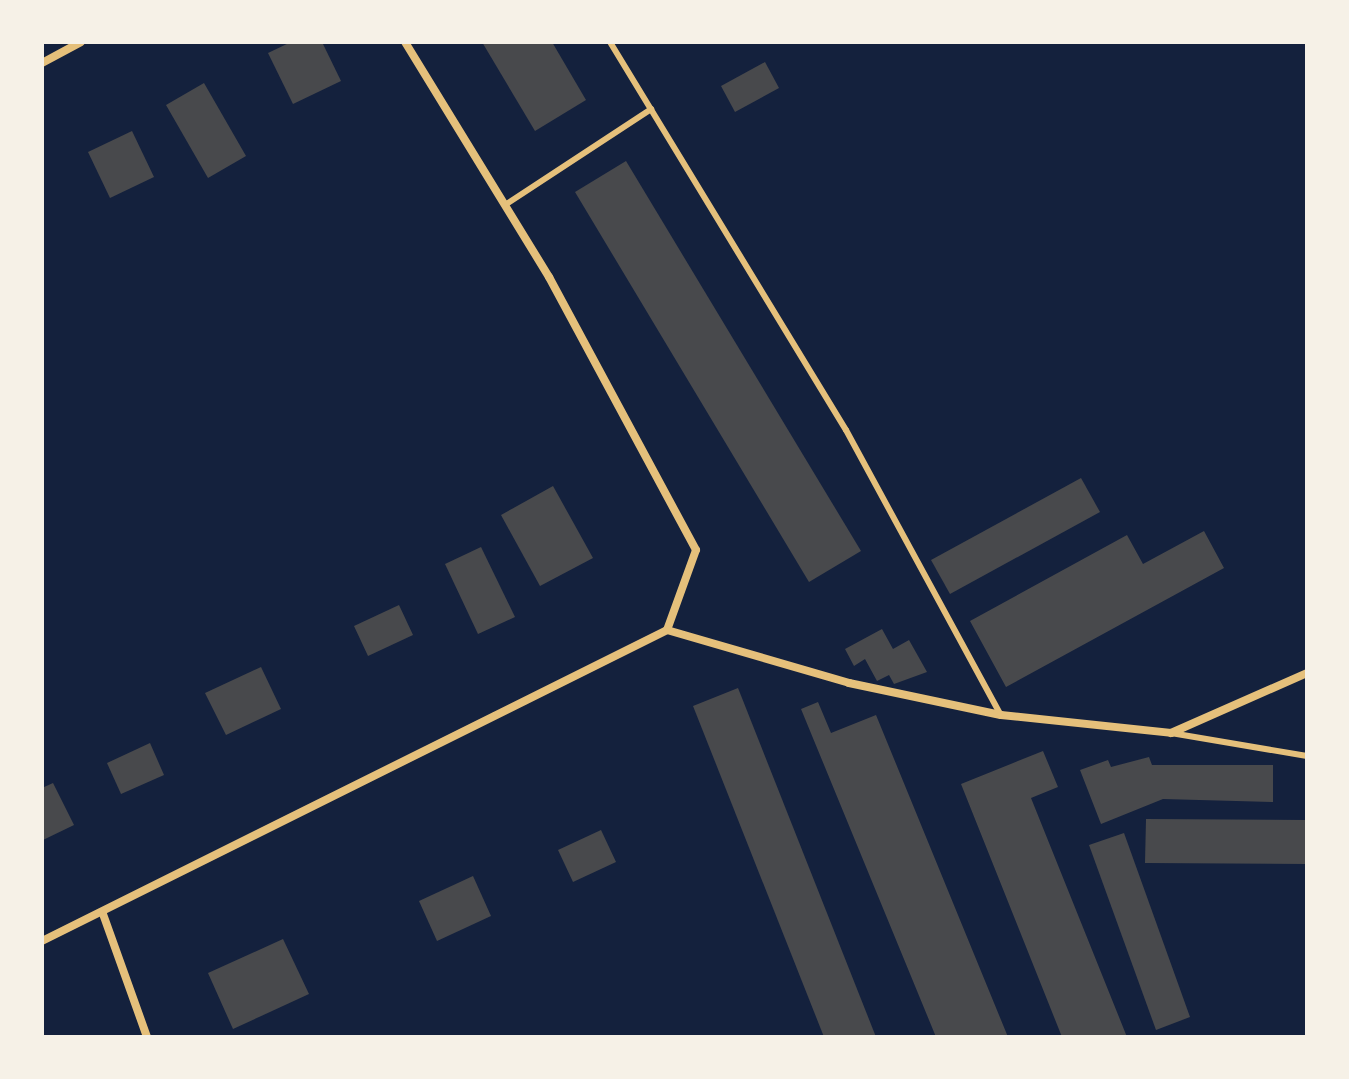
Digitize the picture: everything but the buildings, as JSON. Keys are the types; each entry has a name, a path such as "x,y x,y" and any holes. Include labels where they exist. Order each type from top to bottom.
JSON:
{"street":[{"path":"42,63 81,42"},
{"path":"405,42 505,205 696,550 667,630"},
{"path":"42,941 103,914 667,630 849,683 1001,715 1171,733 1307,673"},
{"path":"103,914 147,1037"}],"lane":[{"path":"610,42 846,430 1001,715"},
{"path":"505,205 651,109"},
{"path":"1171,733 1307,756"}]}
